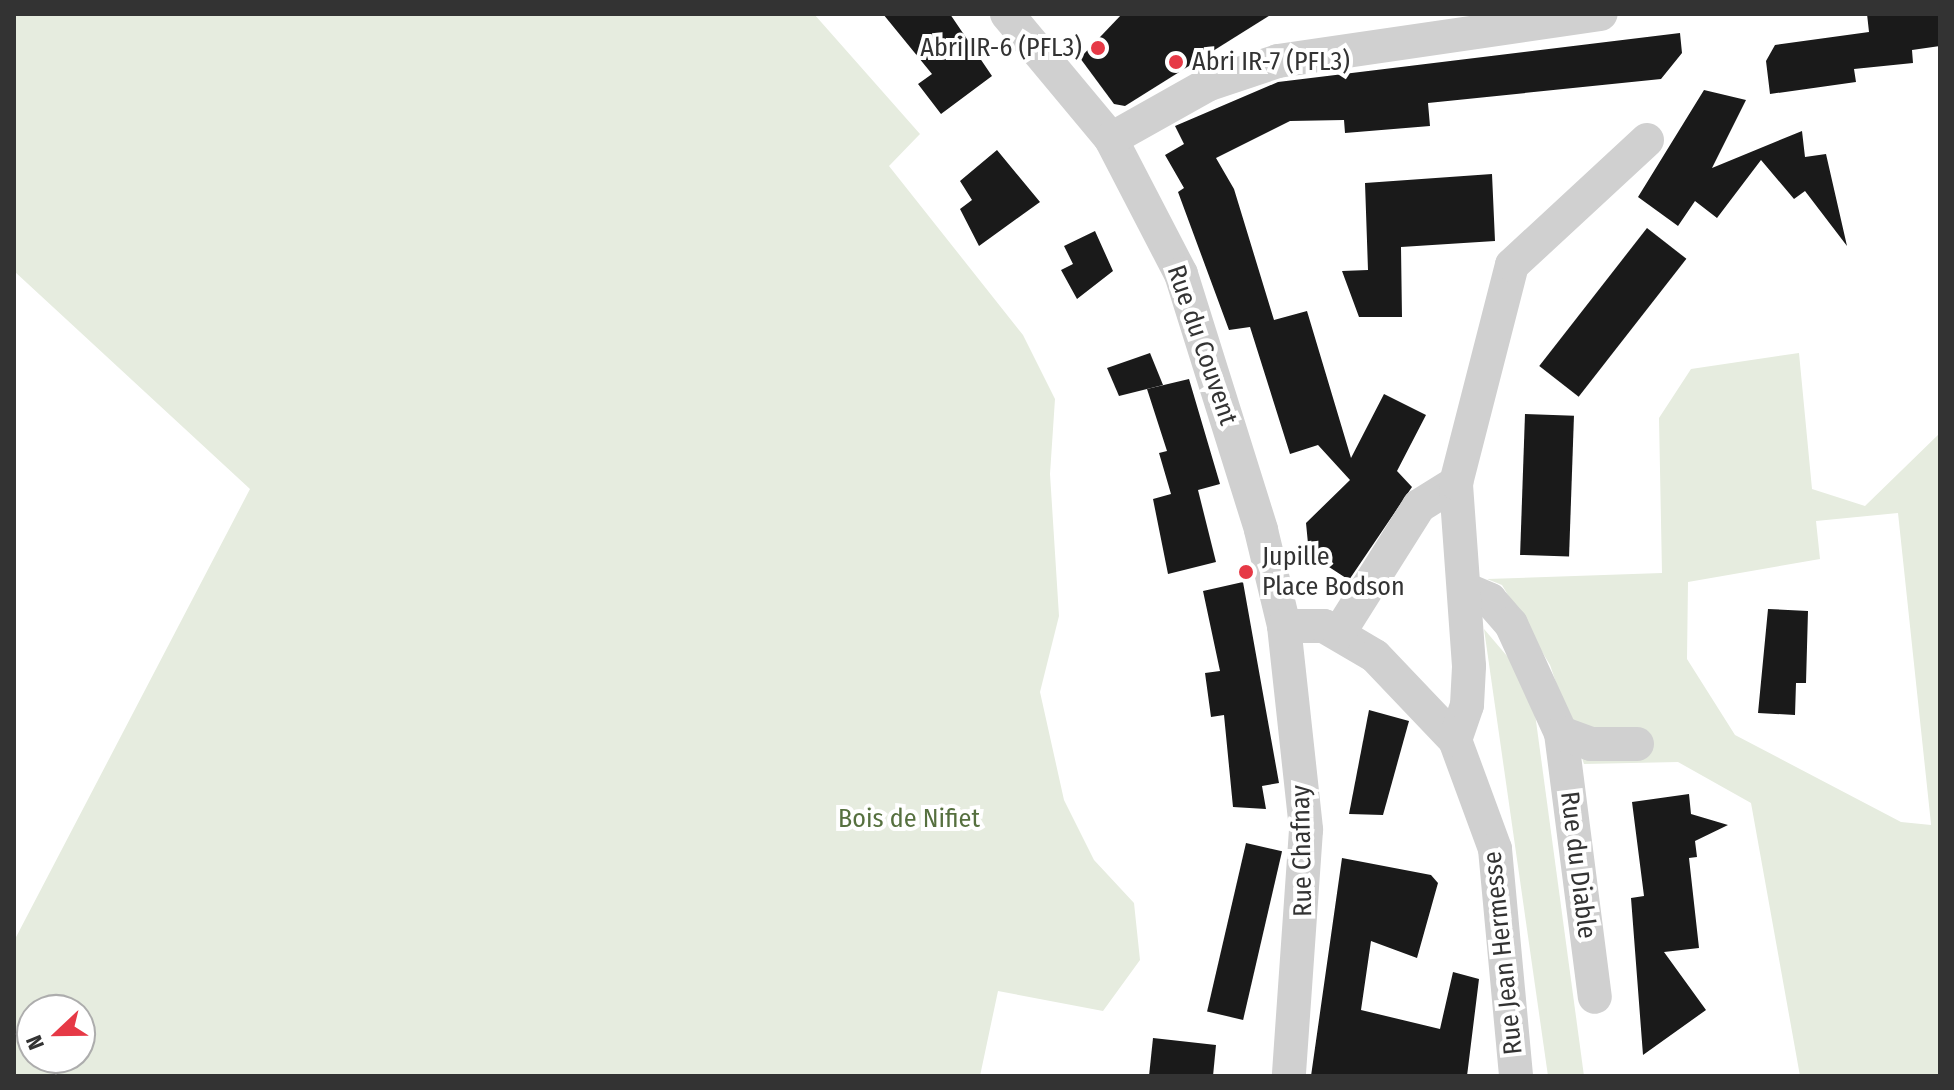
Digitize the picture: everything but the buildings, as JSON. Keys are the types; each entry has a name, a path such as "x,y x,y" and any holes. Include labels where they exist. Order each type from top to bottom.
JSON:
{"street":[{"name":"Rue du Couvent","path":"1007,14 1111,139 1181,274 1284,626"},
{"path":"1111,139 1209,84 1278,61 1601,14"},
{"path":"1455,740 1467,705 1467,590 1456,483 1512,265 1647,140"},
{"path":"1284,626 1339,633 1419,506 1456,483"},
{"name":"Rue du Diable","path":"1467,590 1490,600 1511,624 1561,733 1595,997"},
{"name":"Rue Chafnay","path":"1284,626 1308,880 1289,1076"},
{"name":"Rue Jean Hermesse","path":"1339,633 1406,681 1455,740 1495,849 1516,1076"},
{"path":"1561,733 1591,744 1637,744"}],"green space":[{"name":"Bois de Nifiet","path":"14,14 814,14 920,134 889,166 1023,335 1055,399 1050,474 1059,616 1040,692 1064,800 1094,860 1134,903 1140,960 1103,1011 998,991 980,1076 14,1076 14,941 250,489 14,271"},
{"path":"1799,353 1812,489 1865,506 1940,433 1940,1076 1800,1076 1751,803 1678,762 1584,764 1550,665 1502,585 1487,579 1662,573 1659,418 1691,369","holes":["1898,513 1931,825 1901,822 1735,735 1687,659 1688,582 1820,559 1816,521"]},
{"path":"1484,629 1531,684 1584,1076 1548,1076"}],"place":[{"name":"Abri IR-6 (PFL3)","path":"1098,48"},
{"name":"Abri IR-7 (PFL3)","path":"1176,62"},
{"name":"Jupille Place Bodson","path":"1246,572"}]}
